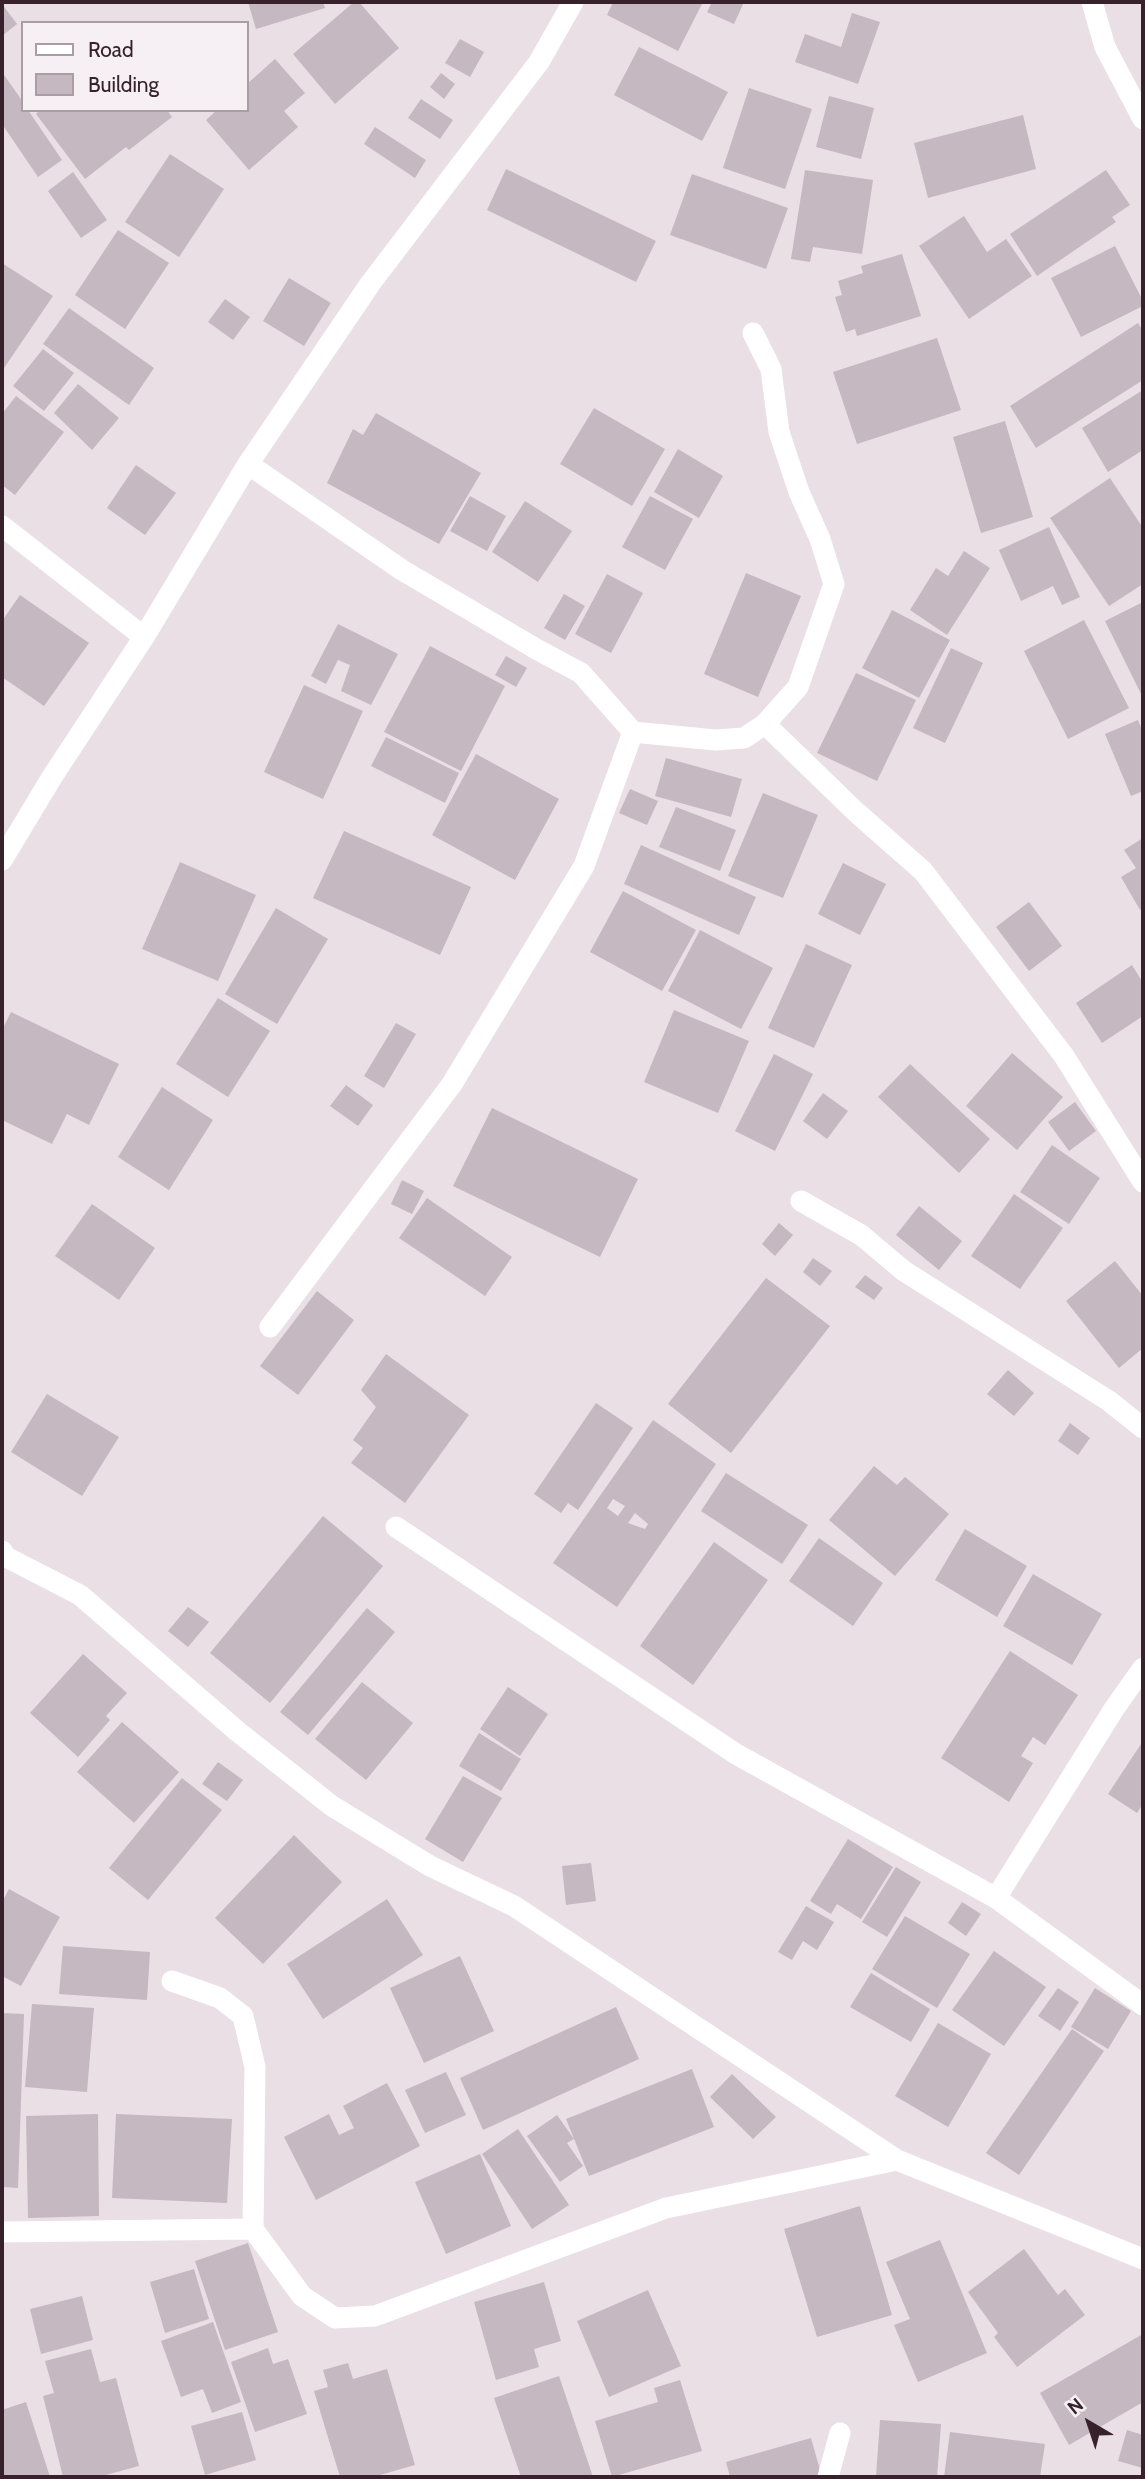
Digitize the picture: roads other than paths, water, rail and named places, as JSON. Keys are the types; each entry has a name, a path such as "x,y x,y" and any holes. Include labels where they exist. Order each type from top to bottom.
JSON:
{"street":[{"path":"2,860 52,777 144,637 248,464 370,284 539,62 573,2"},
{"path":"1091,2 1105,47 1143,120"},
{"path":"248,464 402,570 581,673 633,732 715,740 744,738 765,724 798,687 834,584 820,539 799,492 779,432 771,369 753,333"},
{"path":"2,526 144,637"},
{"path":"765,724 856,813 923,871 1064,1056 1143,1182"},
{"path":"270,1327 452,1084 584,866 633,732"},
{"path":"801,1201 861,1235 904,1271 1109,1401 1143,1428"},
{"path":"396,1527 736,1754 996,1898 1143,2005"},
{"path":"2,1551 6,1557 80,1595 237,1731 332,1806 430,1866 514,1906 897,2160 1143,2259"},
{"path":"996,1898 1114,1709 1143,1668"},
{"path":"172,1981 220,1998 243,2016 255,2067 253,2229 302,2296 335,2318 375,2316 666,2208 897,2160"},
{"path":"2,2232 253,2229"},
{"path":"828,2477 841,2433"}]}
